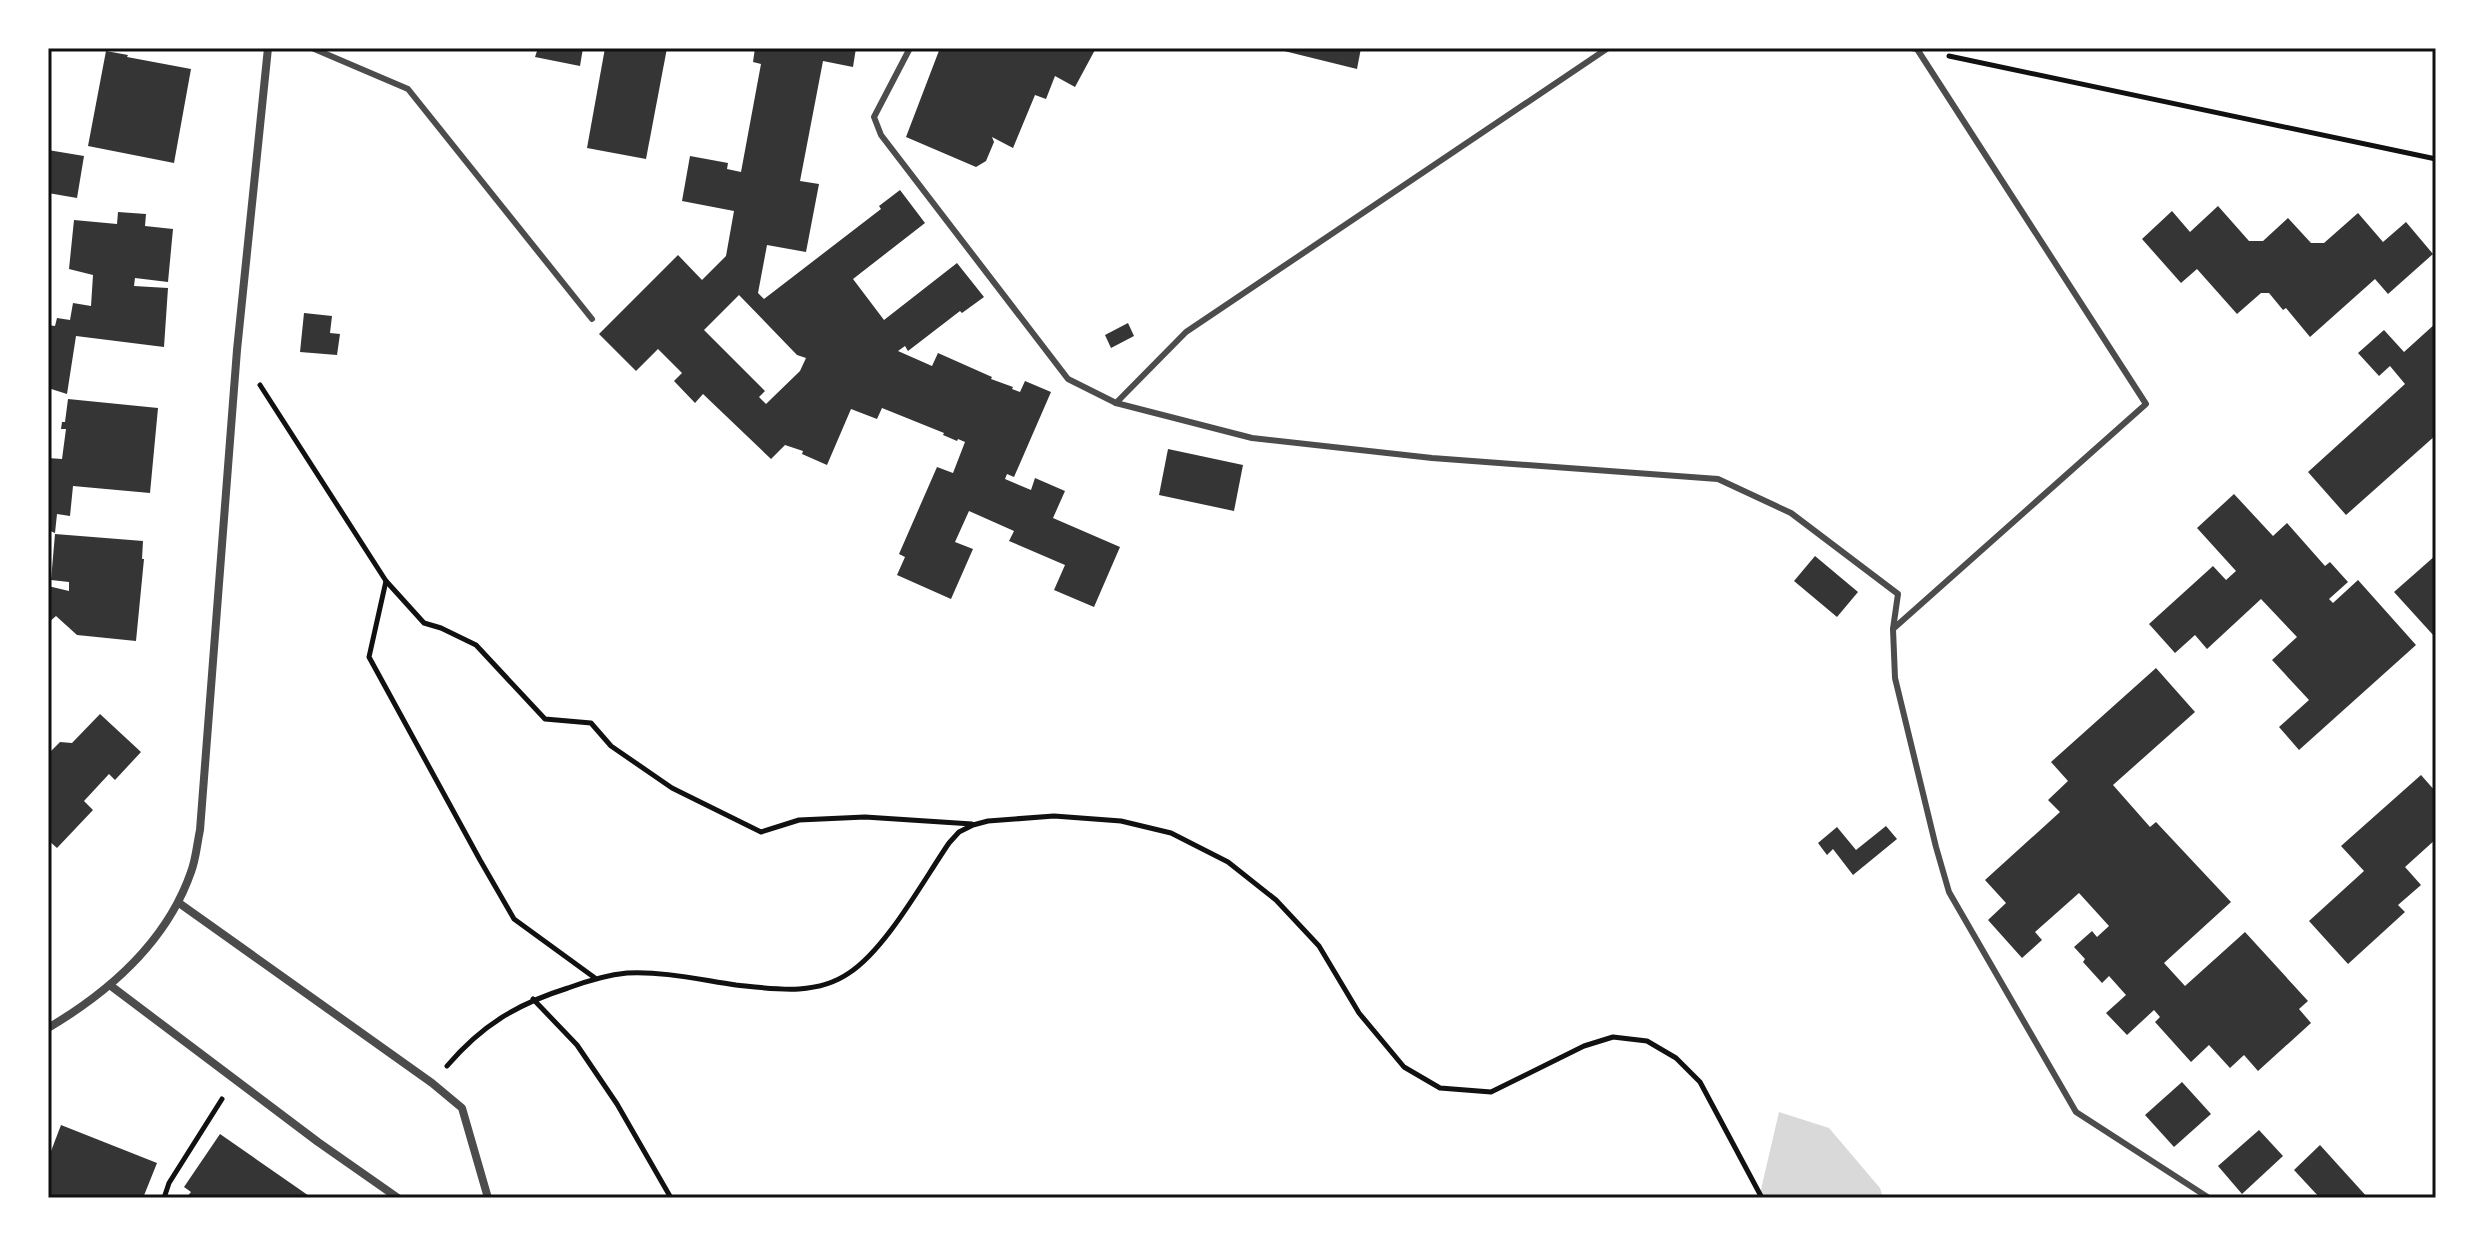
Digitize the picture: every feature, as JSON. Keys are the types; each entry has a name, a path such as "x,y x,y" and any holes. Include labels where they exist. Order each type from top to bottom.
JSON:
{"street":[{"path":"48,1028 111,986 145,951 179,903 192,870 200,830 237,350 268,48"},
{"path":"179,903 432,1083 462,1108 488,1198"},
{"path":"111,986 318,1142 398,1198"}],"lane":[{"path":"312,48 408,89 592,319"},
{"path":"910,48 874,117 881,135 1068,379 1116,403 1252,438 1432,458 1718,479 1791,513 1898,594 1893,629 1895,678 1949,892 2076,1112 2209,1198"},
{"path":"1116,403 1186,332 1608,48"},
{"path":"1893,629 2146,404 1914,49"}],"path":[{"path":"1914,49 2436,159"},
{"path":"237,350 386,581 424,623 476,645 545,719 591,723 611,746 672,788 761,832 799,820 865,817 973,825"},
{"path":"386,581 369,657 514,919 596,978"},
{"path":"432,1083 480,1032 503,1015 533,999 596,978 628,973 653,974 776,990 824,985 848,974 873,954 949,843 959,832 973,825 1054,816 1121,821 1171,833 1228,862 1276,900 1319,946 1359,1013 1404,1067 1440,1088 1491,1092 1584,1046 1613,1037 1647,1041 1676,1058 1700,1082 1761,1196"},
{"path":"533,999 577,1045 617,1104 671,1198"},
{"path":"164,1198 169,1183 234,1079"}],"shaded area":[{"path":"1779,1112 1829,1128 1880,1188 1883,1198 1759,1198"}],"building":[{"path":"538,48 583,48 580,66 535,57"},
{"path":"605,48 667,48 646,159 587,148"},
{"path":"755,48 856,48 853,67 823,61 800,181 819,184 806,252 767,245 758,293 764,299 881,209 879,206 900,190 925,223 853,279 884,320 957,263 984,297 962,313 960,311 908,351 905,346 898,351 932,366 938,353 1020,392 1025,381 1051,392 1014,477 1007,474 1005,479 1031,490 1035,478 1065,491 1053,518 1120,547 1094,607 1054,590 1065,565 1009,541 1014,531 969,511 955,542 973,549 951,599 897,575 905,557 899,554 937,467 953,473 965,442 882,408 877,419 851,409 827,465 785,445 771,459 703,394 695,403 674,381 682,373 658,349 636,371 599,334 678,255 702,280 726,256 734,211 682,201 690,156 728,163 727,169 741,172 761,64 753,62","holes":["739,295 797,355 806,358 800,371 766,404 759,397 765,391 704,330"]},
{"path":"940,48 1096,48 1075,87 1055,76 1046,99 1035,95 1013,148 992,137 994,142 986,161 976,167 906,137"},
{"path":"1272,48 1361,48 1357,69"},
{"path":"106,51 191,69 174,163 88,146"},
{"path":"48,150 84,156 77,198 48,193"},
{"path":"2218,206 2249,241 2263,241 2288,218 2311,243 2324,243 2358,213 2383,242 2406,222 2433,254 2388,294 2375,279 2310,337 2269,293 2261,293 2237,314 2197,269 2181,283 2142,239 2172,211 2190,232"},
{"path":"118,212 146,214 145,226 173,229 168,282 135,278 134,286 168,288 164,347 76,336 67,394 48,388 48,325 55,326 57,318 70,320 73,303 91,306 93,275 69,269 74,220 117,224"},
{"path":"304,313 332,316 330,333 340,334 337,355 300,352"},
{"path":"1128,323 1134,336 1111,348 1105,335"},
{"path":"2436,323 2436,435 2346,515 2308,472 2405,384 2390,366 2379,376 2358,353 2384,330 2404,352"},
{"path":"68,399 158,408 150,493 73,486 70,516 57,514 55,533 48,530 48,458 62,459 66,429 61,429"},
{"path":"1168,449 1243,465 1234,511 1159,495"},
{"path":"2234,494 2273,536 2287,523 2325,566 2330,562 2348,582 2329,599 2333,603 2358,580 2416,645 2299,750 2279,727 2309,700 2272,660 2297,637 2261,599 2207,649 2195,635 2175,653 2149,624 2213,566 2226,580 2236,571 2197,528"},
{"path":"55,534 143,541 136,641 77,635 56,616 48,623 48,586 69,591 69,582 51,580"},
{"path":"2436,555 2436,634 2434,636 2394,592"},
{"path":"1815,556 1858,592 1837,617 1794,581"},
{"path":"2156,668 2195,712 2113,785 2150,827 2156,822 2231,902 2164,963 2185,986 2245,932 2308,1001 2299,1009 2311,1023 2258,1071 2244,1055 2230,1068 2209,1045 2191,1062 2155,1022 2160,1017 2154,1010 2127,1035 2106,1013 2126,995 2109,976 2102,983 2074,947 2092,931 2097,937 2109,926 2079,893 2035,932 2042,940 2022,958 1988,920 2006,903 1985,880 2060,812 2048,800 2068,781 2051,762"},
{"path":"100,714 141,752 115,780 109,774 84,801 93,810 57,848 48,840 48,754 60,742 72,743"},
{"path":"2421,775 2436,792 2436,839 2405,867 2421,885 2398,905 2405,912 2348,964 2309,921 2364,871 2341,846"},
{"path":"1886,826 1897,839 1853,875 1833,849 1827,855 1818,843 1837,827 1856,850"},
{"path":"2182,1082 2211,1114 2174,1147 2145,1115"},
{"path":"61,1125 157,1163 143,1198 48,1198 48,1159"},
{"path":"2259,1130 2283,1156 2242,1194 2218,1166"},
{"path":"220,1134 312,1198 186,1198 191,1192 184,1187"},
{"path":"2320,1145 2368,1198 2320,1198 2294,1170"}]}
